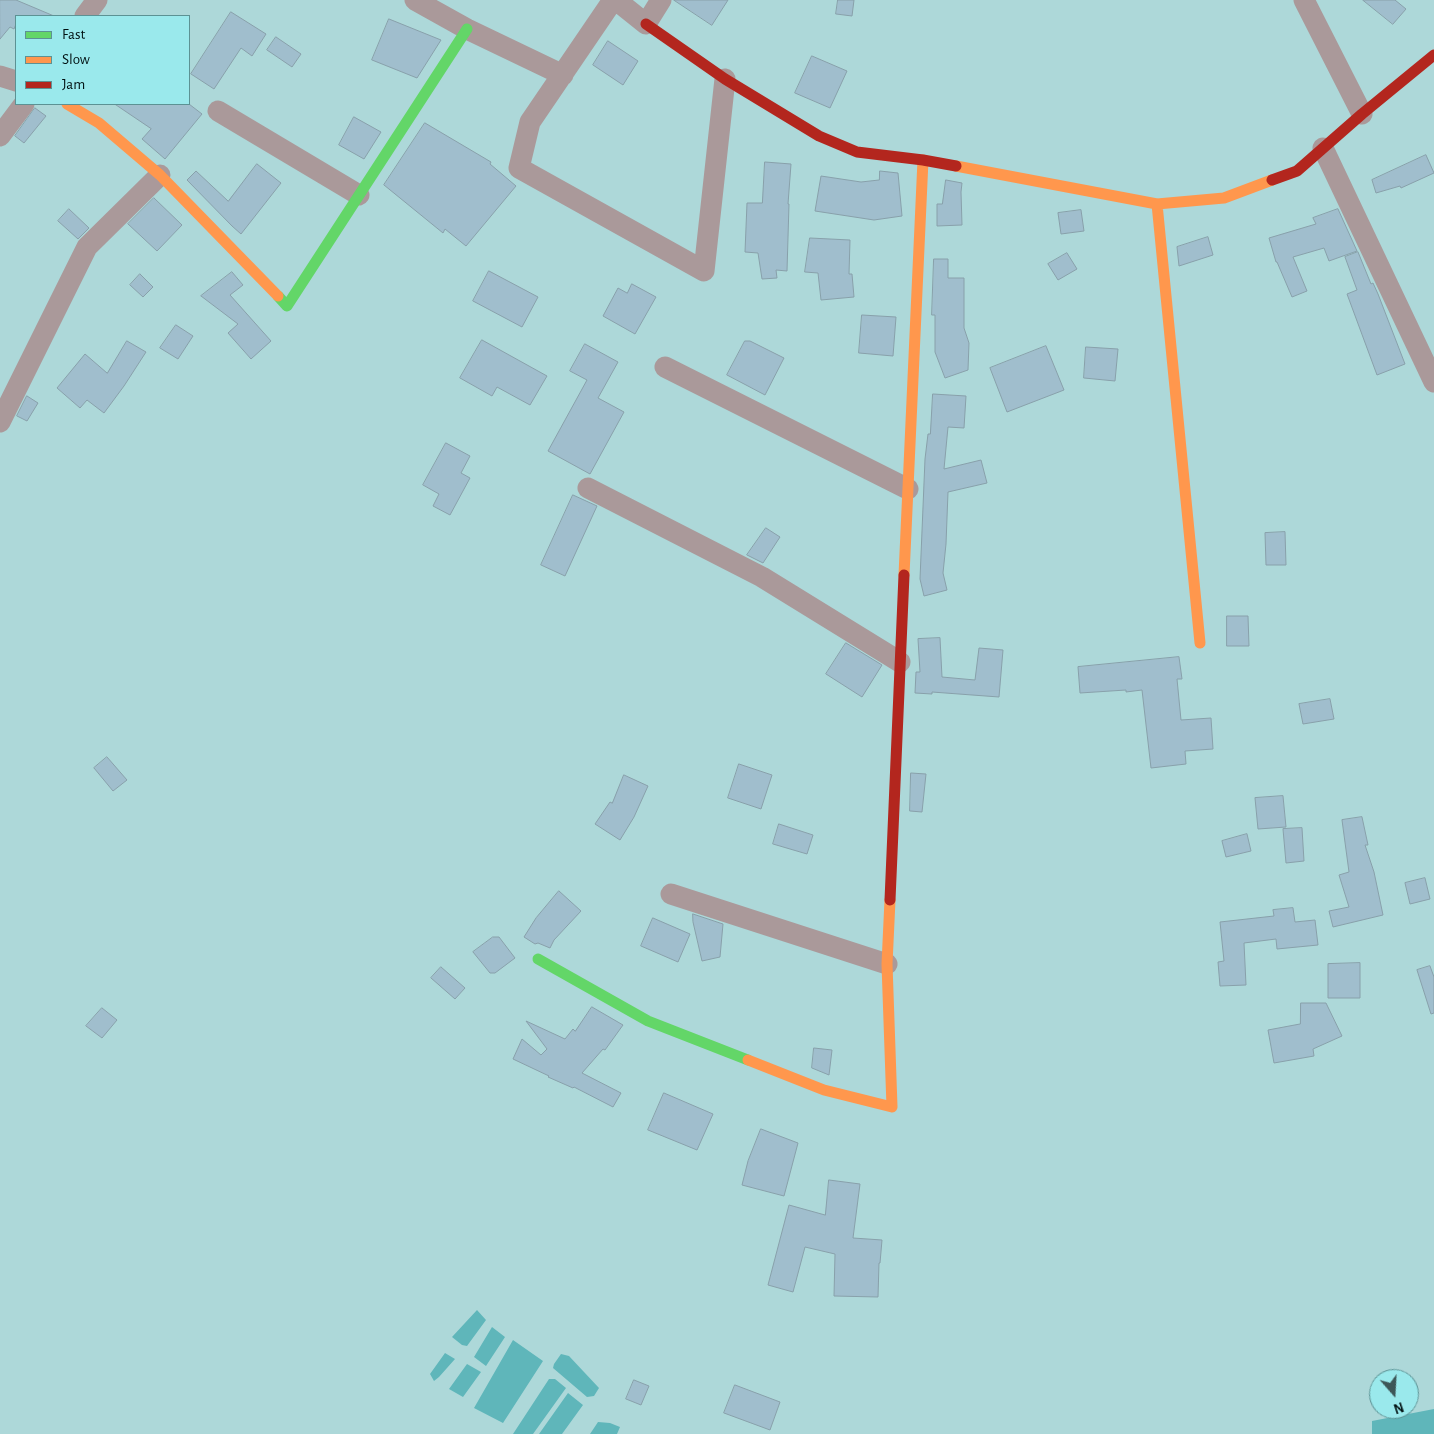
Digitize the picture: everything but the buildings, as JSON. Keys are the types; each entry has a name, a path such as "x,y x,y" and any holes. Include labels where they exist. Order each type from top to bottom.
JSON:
{"street":[{"path":"86,15 97,0"},
{"path":"415,0 467,29 563,74"},
{"path":"725,79 704,271 519,168 530,122 614,0 725,79 820,136 857,152 923,160 1157,204 1224,198 1297,171 1434,55"},
{"path":"646,24 661,0"},
{"path":"1304,0 1362,114"},
{"path":"69,105 99,123 160,175 287,306 467,29"},
{"path":"0,76 15,80"},
{"path":"0,136 23,105"},
{"path":"218,111 360,195"},
{"path":"1323,148 1434,382"},
{"path":"538,959 648,1021 824,1090 892,1106 887,964 923,160"},
{"path":"0,422 87,247 160,175"},
{"path":"1157,204 1200,643"},
{"path":"665,367 908,489"},
{"path":"588,488 762,577 900,662"},
{"path":"671,894 887,964"}],"water":[{"path":"477,1310 486,1320 467,1346 462,1345 452,1337"},
{"path":"492,1327 505,1337 486,1366 474,1357"},
{"path":"513,1340 543,1361 503,1423 474,1408"},
{"path":"445,1353 455,1359 434,1381 430,1374"},
{"path":"561,1354 569,1356 599,1388 594,1396 587,1397 553,1368"},
{"path":"467,1364 481,1372 463,1397 449,1389"},
{"path":"549,1379 555,1379 566,1388 533,1434 513,1434"},
{"path":"568,1393 583,1405 562,1434 539,1434"},
{"path":"1434,1409 1434,1434 1372,1434 1372,1421 1382,1419 1419,1419 1419,1412"},
{"path":"598,1422 610,1423 620,1427 617,1434 590,1434"}],"traffic: fast":[{"path":"278,296 287,306 467,29"},
{"path":"538,959 648,1021 748,1060"}],"traffic: slow":[{"path":"69,105 99,123 160,175 278,296"},
{"path":"904,575 923,160"},
{"path":"956,166 1157,204 1224,198 1272,180"},
{"path":"1157,204 1200,643"},
{"path":"748,1060 824,1090 892,1107 887,964 890,900"}],"traffic: jam":[{"path":"646,24 725,79 819,136 857,152 956,166"},
{"path":"1272,180 1297,171 1434,55"},
{"path":"890,900 904,575"}]}
